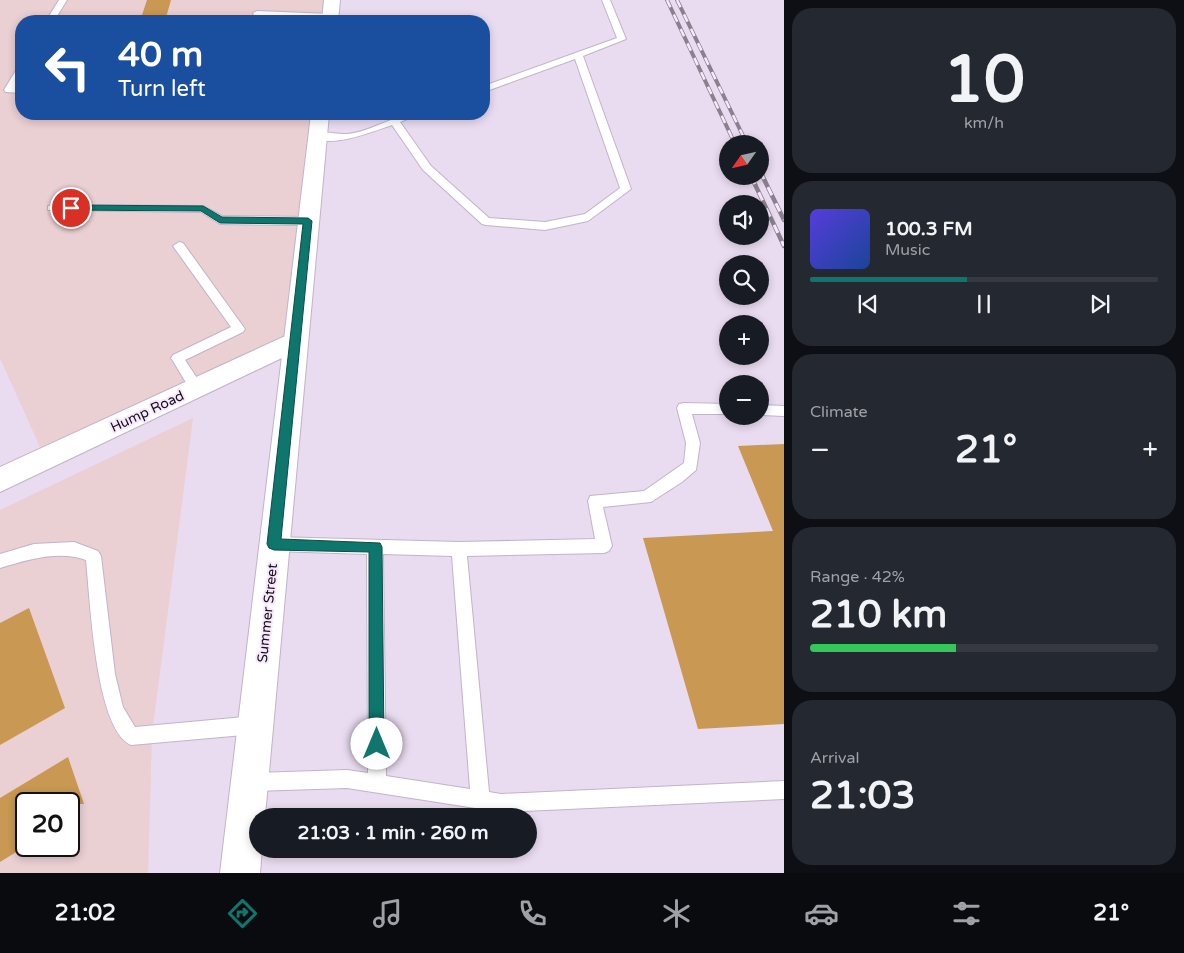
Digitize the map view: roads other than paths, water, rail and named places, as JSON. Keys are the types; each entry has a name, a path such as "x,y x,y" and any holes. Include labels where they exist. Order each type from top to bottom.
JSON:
{"street":[{"name":"Summer Street","path":"240,873 318,125"},
{"name":"Hump Road","path":"0,480 294,341"}],"lane":[{"path":"53,15 62,0"},
{"path":"490,87 622,39 606,0"},
{"path":"257,14 331,12"},
{"path":"394,121 427,168 486,221 545,226 588,216 626,189 578,55"},
{"path":"15,80 9,90 15,90"},
{"path":"318,125 350,137 397,120"},
{"path":"52,208 203,209 220,220 308,221"},
{"path":"179,246 238,329 177,358 196,388"},
{"path":"274,544 459,549 604,546 595,500 646,497 677,478 691,466 694,443 684,408 719,409"},
{"path":"769,410 784,411"},
{"path":"375,547 377,783"},
{"path":"0,561 34,552 74,549 93,556 107,674 116,710 130,736 255,725"},
{"path":"459,549 480,800"},
{"path":"249,782 347,779 501,803 784,790"}],"railway":[{"path":"667,0 731,135"},
{"path":"677,0 743,135"},
{"path":"755,185 784,246"},
{"path":"767,185 784,220"}]}
